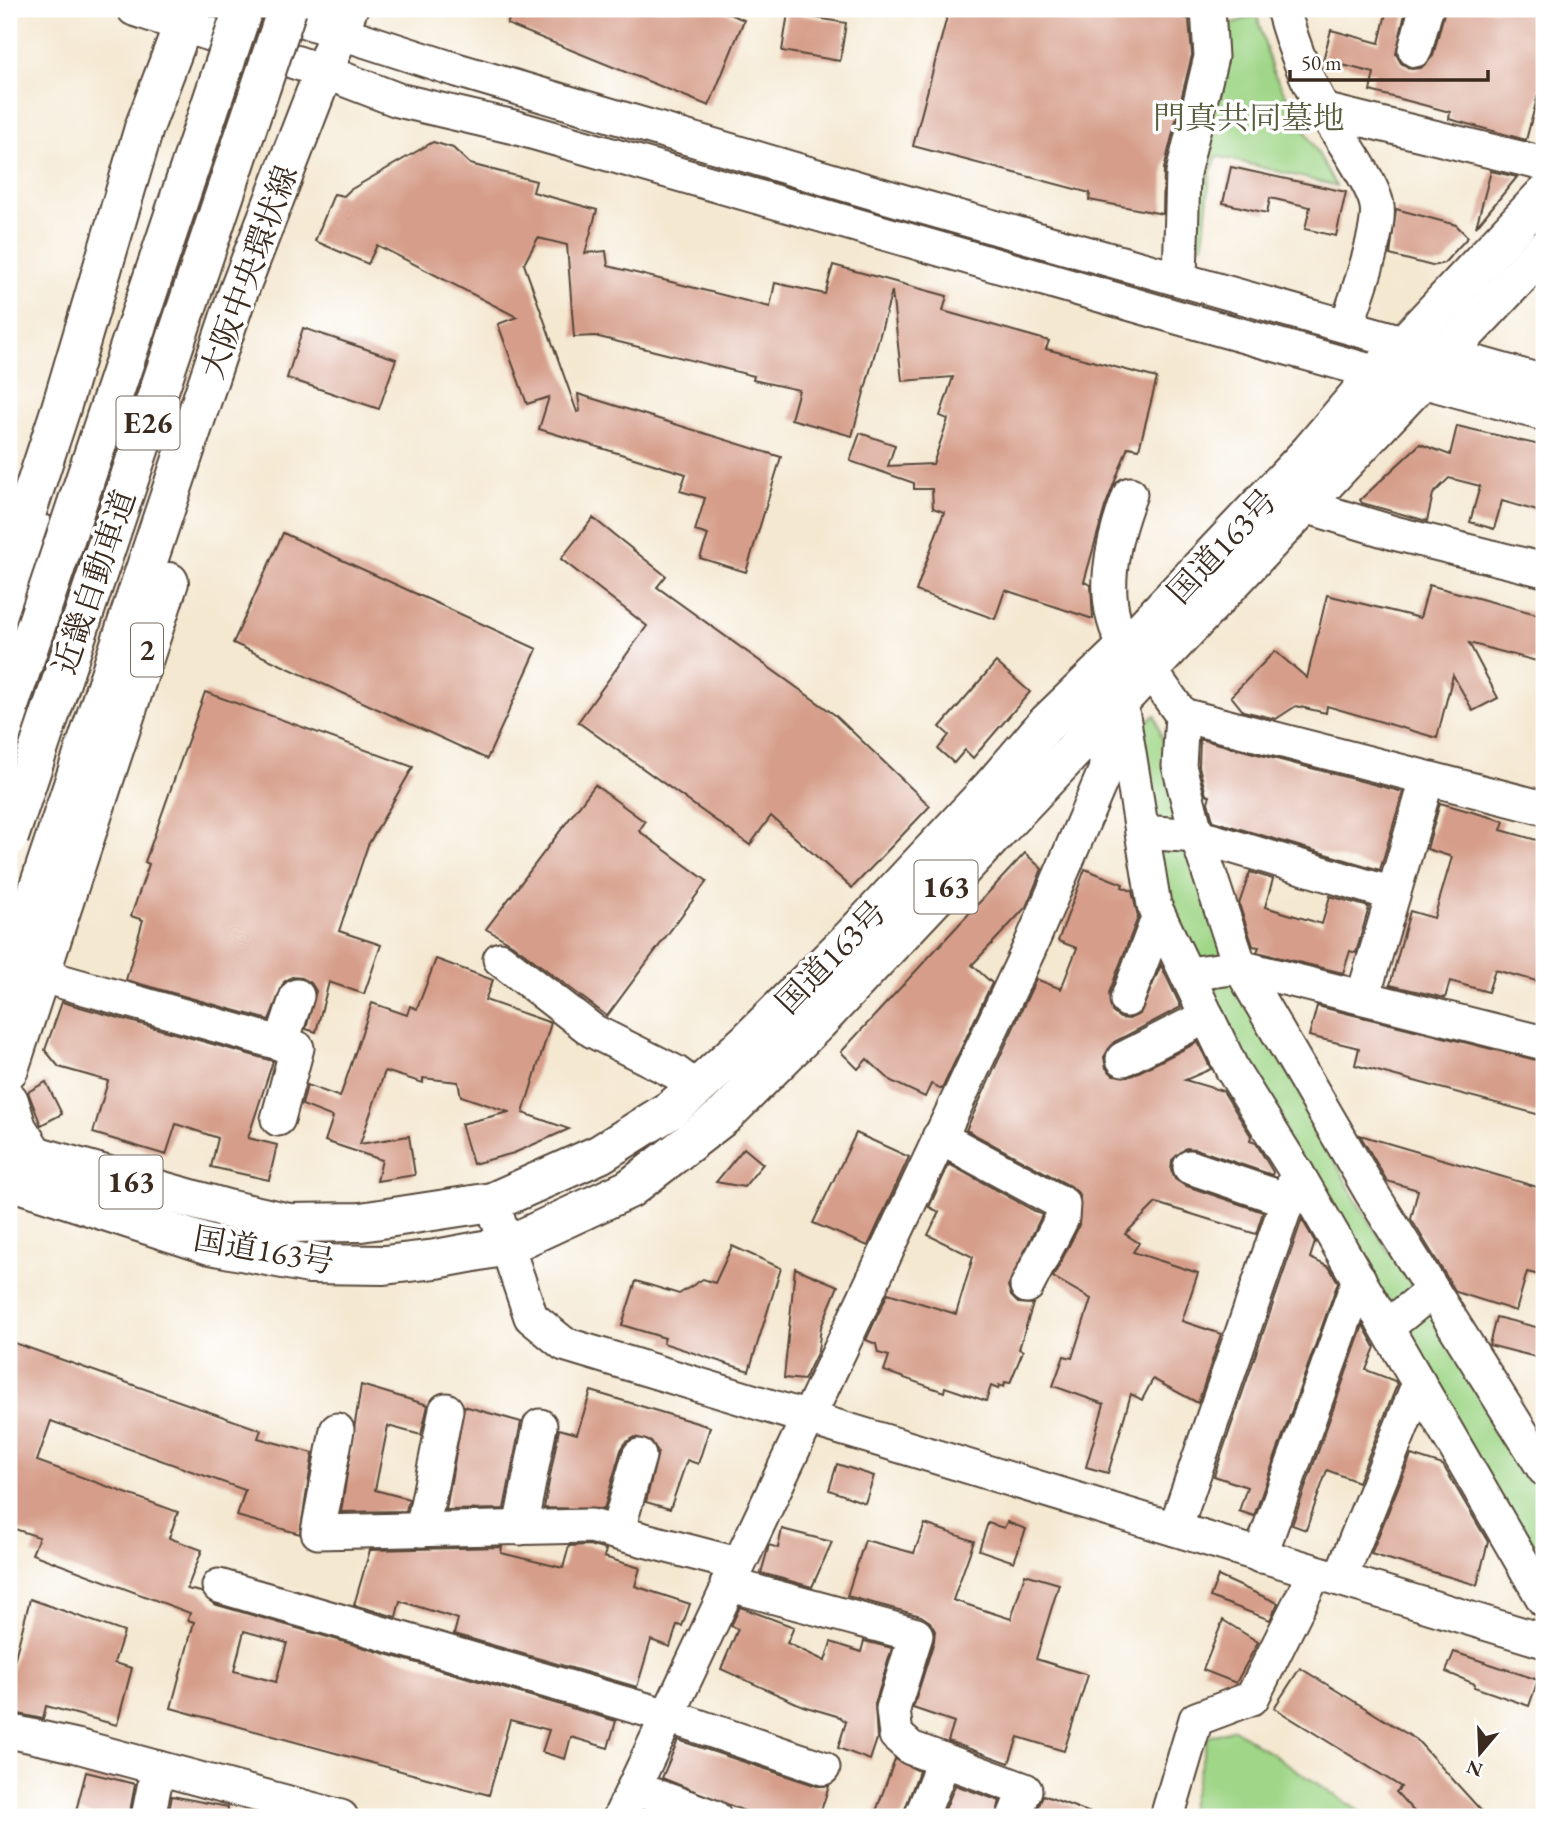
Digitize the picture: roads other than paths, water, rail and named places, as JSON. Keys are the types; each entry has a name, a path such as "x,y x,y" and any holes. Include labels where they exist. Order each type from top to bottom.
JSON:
{"main road":[{"name":"近畿自動車道","path":"9,706 243,9"},
{"path":"249,46 265,9"},
{"name":"近畿自動車道","path":"9,837 287,9"},
{"path":"9,566 70,378 144,128 186,16"},
{"name":"大阪中央環状線","path":"24,975 40,884 236,298 344,20"},
{"name":"国道163号","path":"17,1161 83,1204 210,1245 309,1264 384,1265 506,1246 629,1189 725,1115 818,1022 1117,704 1138,659 1309,453 1377,373 1544,195"},
{"name":"2","path":"9,1069 24,975 227,404 244,341 266,226"},
{"name":"国道163号","path":"17,1161 289,1223 361,1222 492,1202 600,1154 670,1110 747,1042 853,936 991,788 1045,725 1138,659 1302,505 1434,369 1544,250"},
{"path":"9,772 96,515 114,473 138,432 236,298"},
{"path":"9,500 37,417 70,378"},
{"path":"9,643 83,416 87,387 70,378"},
{"path":"9,1101 18,1128 17,1161"},
{"path":"9,1201 55,1205 83,1204"}],"street":[{"path":"134,9 186,16 249,46 398,100 514,127 873,232 1377,373 1434,369 1544,382"},
{"path":"265,9 344,20 912,204 1408,342 1434,369 1544,414"},
{"path":"1180,278 1183,173 1211,57 1209,9"},
{"path":"1283,9 1296,59 1354,159 1377,205 1369,255 1347,325"},
{"path":"1415,50 1426,9"},
{"path":"1324,110 1544,164"},
{"path":"1130,494 1118,528 1111,562 1114,624 1182,715 1544,808"},
{"path":"1302,505 1395,533 1544,570"},
{"path":"1117,704 1154,905 1159,916 1232,1069 1292,1186 1359,1279 1544,1600"},
{"path":"713,1817 627,1803 732,1574 1030,948 1105,771 1117,704"},
{"path":"1182,715 1179,766 1198,836 1240,967 1432,1291 1544,1469"},
{"path":"1363,997 1427,780"},
{"path":"1142,832 1198,836 1393,894"},
{"path":"1127,1000 1159,916"},
{"path":"499,959 593,1031 675,1072 697,1088"},
{"path":"1188,974 1240,967 1544,1043"},
{"path":"24,975 297,1048 278,1119"},
{"path":"281,1044 297,996"},
{"path":"1123,1059 1207,1016"},
{"path":"939,1137 1063,1203 1062,1218 1027,1286"},
{"path":"1190,1167 1292,1186"},
{"path":"1175,1529 1292,1186"},
{"path":"492,1202 531,1317 564,1344 1544,1641"},
{"path":"1260,1556 1359,1279"},
{"path":"1387,1327 1432,1291"},
{"path":"1167,1817 1196,1719 1252,1698 1327,1576 1419,1382"},
{"path":"422,1530 446,1410"},
{"path":"520,1528 540,1426"},
{"path":"337,1430 318,1532 591,1527 617,1533 916,1635 893,1709 896,1735 911,1748 944,1760 1020,1804"},
{"path":"617,1533 639,1456"},
{"path":"219,1586 668,1716 823,1768"},
{"path":"9,1731 341,1817"},
{"path":"921,1817 944,1760"},
{"path":"148,1817 158,1768"}],"park label":[{"name":"門真共同墓地","path":"1249,118"}]}
